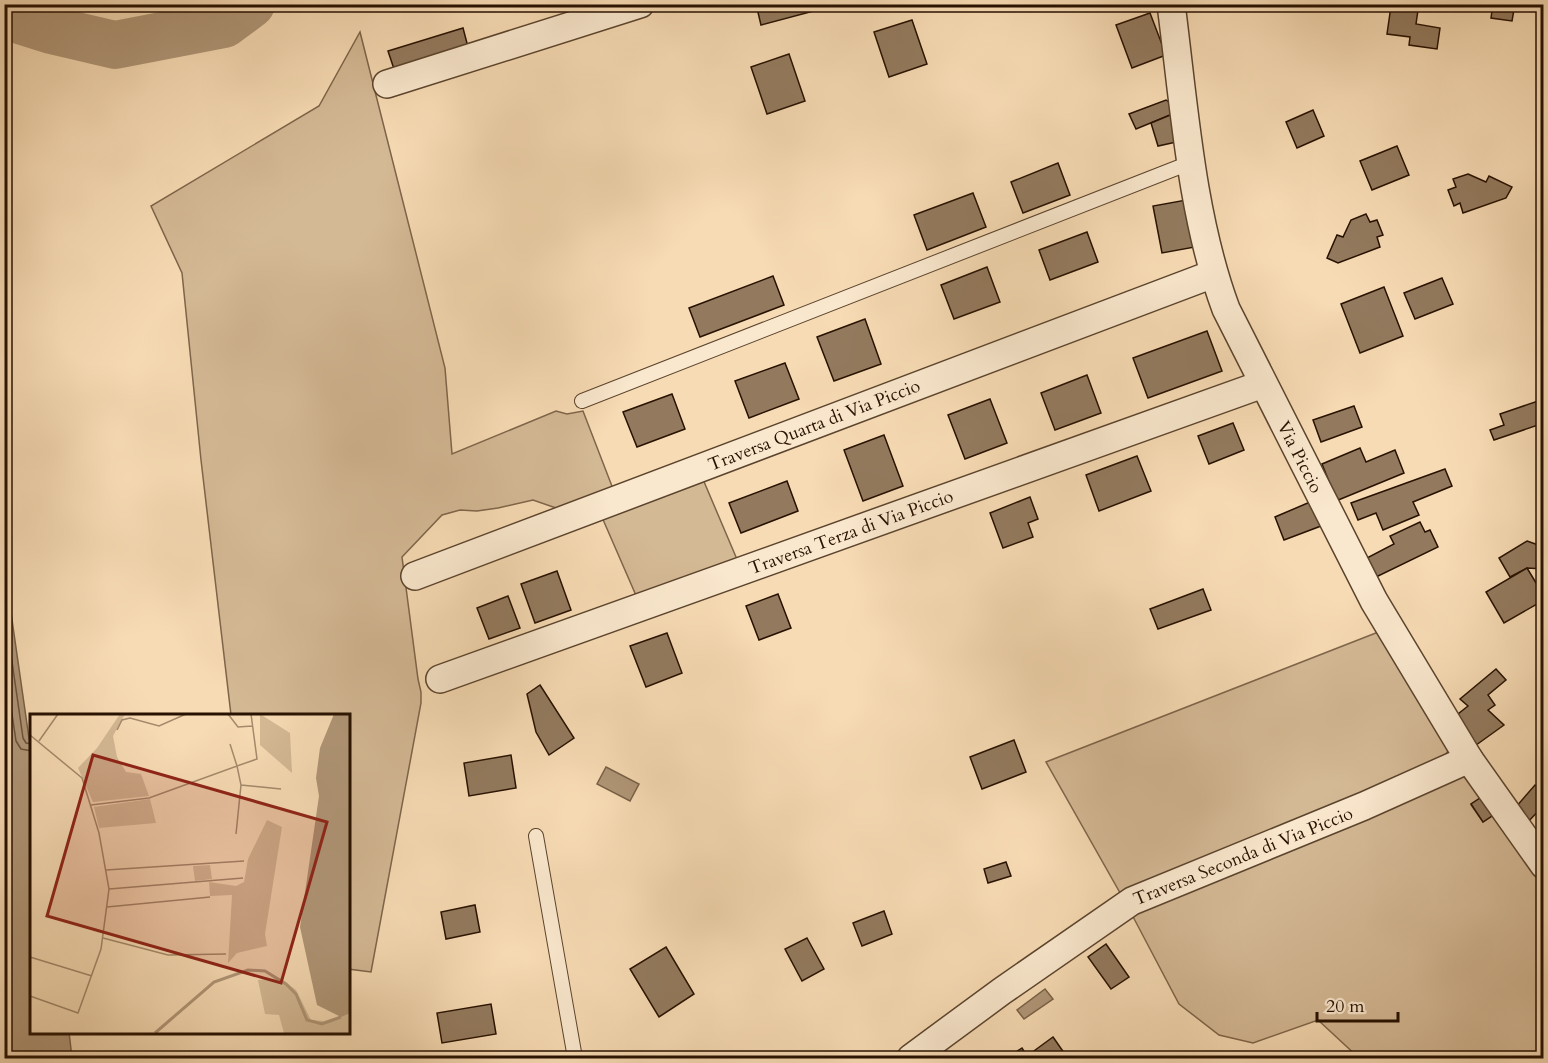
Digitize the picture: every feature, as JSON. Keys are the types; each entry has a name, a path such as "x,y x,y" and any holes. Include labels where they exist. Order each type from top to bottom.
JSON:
{"street":[{"path":"387,84 640,4"},
{"name":"Via Piccio","path":"1171,4 1196,192 1213,274 1226,309 1374,601 1469,759 1544,865"},
{"name":"Traversa Quarta di Via Piccio","path":"415,576 1213,274"},
{"name":"Traversa Terza di Via Piccio","path":"440,679 1263,384"},
{"name":"Traversa Seconda di Via Piccio","path":"911,1059 1002,991 1132,901 1364,806 1469,759"}],"lane":[{"path":"582,401 1192,162"},
{"path":"536,836 575,1059"}],"shaded area":[{"path":"4,5 86,5 17,30 5,26"},
{"path":"360,32 445,368 452,454 556,411 567,414 583,411 615,494 572,508 556,508 533,500 498,508 477,511 460,510 442,515 402,557 421,703 371,972 350,969 350,714 231,714 182,273 151,206 319,106"},
{"path":"702,477 739,564 638,600 601,515"},
{"path":"1381,631 1450,748 1440,763 1123,898 1046,762"},
{"path":"1461,776 1476,781 1486,794 1471,805 1483,822 1498,812 1543,884 1543,1058 1359,1058 1318,1020 1253,1043 1219,1035 1179,1004 1130,911"}],"water":[{"path":"4,564 30,745 30,1033 69,1033 72,1058 5,1058"},
{"path":"606,767 639,784 630,801 597,784"},
{"path":"1045,989 1053,999 1024,1019 1017,1010"}],"building":[{"path":"756,4 824,4 825,8 761,25"},
{"path":"1493,4 1515,4 1512,21 1491,18"},
{"path":"1391,6 1418,10 1416,24 1440,28 1437,49 1409,45 1410,37 1387,34"},
{"path":"1150,13 1166,55 1132,68 1116,25"},
{"path":"912,20 927,64 889,77 874,32"},
{"path":"463,28 468,47 394,69 388,51"},
{"path":"789,54 805,101 767,114 751,67"},
{"path":"1166,100 1175,106 1175,113 1136,129 1129,114"},
{"path":"1313,110 1324,136 1297,148 1286,122"},
{"path":"1175,113 1181,141 1158,146 1151,123"},
{"path":"1397,146 1409,175 1372,190 1360,161"},
{"path":"1058,163 1070,195 1023,213 1011,182"},
{"path":"1468,174 1486,182 1489,176 1512,187 1506,198 1463,213 1460,203 1454,206 1448,190 1456,187 1453,179"},
{"path":"973,193 986,227 927,250 914,215"},
{"path":"1186,200 1195,247 1162,253 1153,206"},
{"path":"1366,214 1370,222 1377,220 1383,235 1377,237 1380,247 1338,263 1327,258 1337,235 1343,237 1351,220"},
{"path":"1087,232 1098,262 1050,280 1039,250"},
{"path":"987,267 1000,302 954,319 941,285"},
{"path":"773,276 784,305 700,337 689,308"},
{"path":"1442,278 1453,304 1415,319 1404,293"},
{"path":"1384,287 1403,336 1360,353 1341,304"},
{"path":"865,319 881,364 834,381 817,337"},
{"path":"1207,331 1222,371 1148,398 1133,358"},
{"path":"785,363 799,399 749,418 735,381"},
{"path":"1087,375 1101,413 1055,430 1041,393"},
{"path":"672,394 685,429 637,447 623,412"},
{"path":"990,399 1007,443 965,459 948,415"},
{"path":"1544,399 1544,423 1494,440 1490,430 1504,425 1500,414"},
{"path":"1354,406 1362,427 1321,442 1313,420"},
{"path":"1233,423 1244,450 1209,464 1198,436"},
{"path":"884,435 903,486 863,501 844,450"},
{"path":"1360,448 1366,462 1395,450 1404,473 1331,503 1324,486 1330,484 1322,464"},
{"path":"1137,456 1151,491 1099,511 1086,475"},
{"path":"1445,469 1452,486 1413,502 1419,515 1383,530 1376,513 1358,520 1351,503"},
{"path":"787,481 798,511 741,533 729,503"},
{"path":"1030,497 1038,519 1028,523 1033,537 1003,548 990,513"},
{"path":"1310,502 1321,526 1284,540 1275,517"},
{"path":"1420,522 1425,532 1430,530 1438,547 1372,579 1363,560 1394,544 1390,536"},
{"path":"1527,541 1544,547 1544,569 1527,568 1510,577 1499,558"},
{"path":"1527,568 1544,596 1544,600 1504,623 1486,592"},
{"path":"557,571 571,610 535,623 521,584"},
{"path":"1203,589 1211,610 1158,629 1150,609"},
{"path":"778,594 791,628 759,640 746,606"},
{"path":"508,596 520,628 489,639 477,608"},
{"path":"667,633 682,673 646,687 630,646"},
{"path":"1496,669 1506,680 1488,695 1495,705 1488,710 1504,725 1472,748 1453,718 1468,706 1460,699"},
{"path":"540,685 574,738 549,755 536,732 527,694"},
{"path":"1014,740 1026,772 982,789 970,757"},
{"path":"511,755 516,788 469,796 464,763"},
{"path":"1535,785 1544,793 1544,805 1526,824 1515,808"},
{"path":"1486,794 1498,812 1483,822 1471,804"},
{"path":"1006,862 1011,876 988,883 984,869"},
{"path":"475,905 480,932 446,939 441,912"},
{"path":"884,911 892,934 862,946 853,923"},
{"path":"807,938 824,969 802,981 785,949"},
{"path":"1106,944 1129,977 1111,989 1088,957"},
{"path":"666,947 694,994 659,1017 630,969"},
{"path":"491,1004 496,1034 442,1043 437,1013"},
{"path":"1053,1037 1067,1057 1007,1058 1022,1048 1027,1056"}],"waterway":[{"path":"4,15 51,30 115,45 224,24 251,4"}]}
